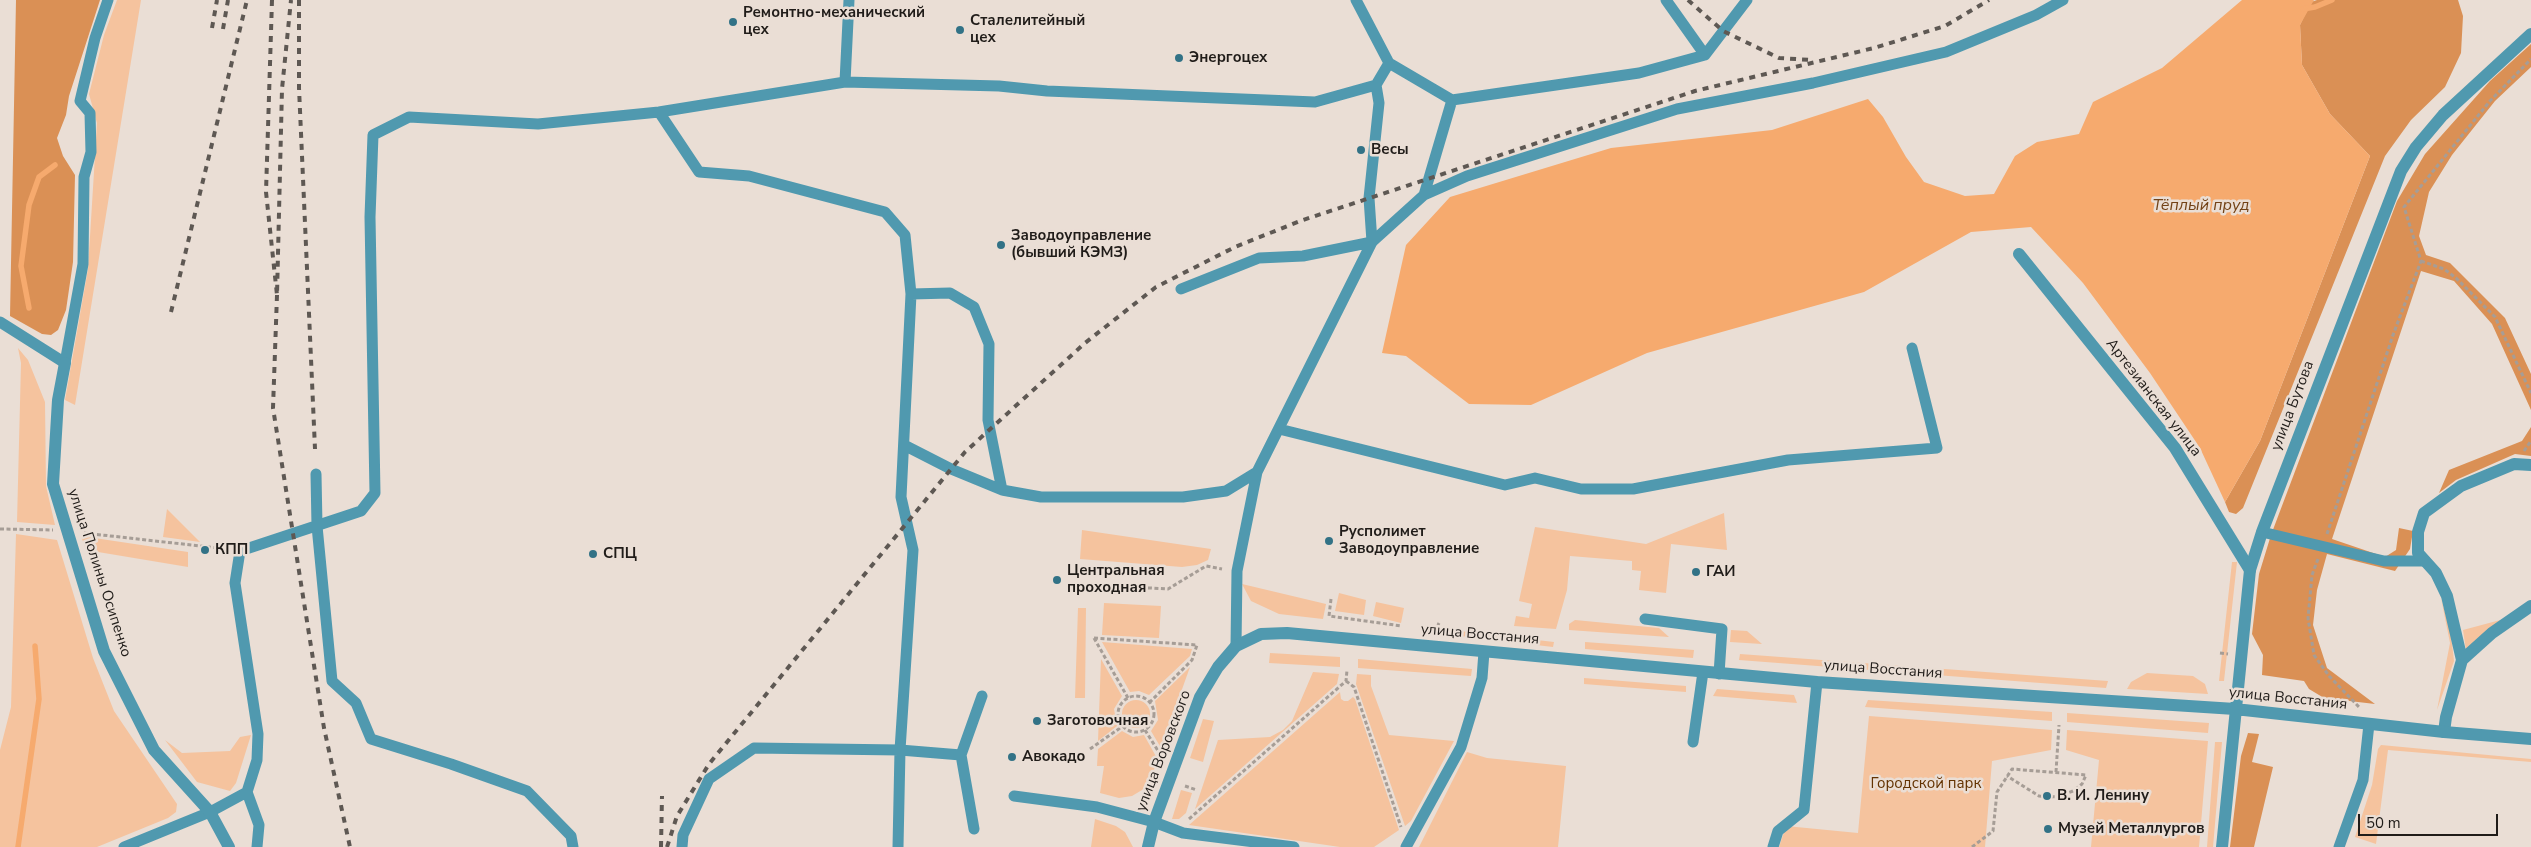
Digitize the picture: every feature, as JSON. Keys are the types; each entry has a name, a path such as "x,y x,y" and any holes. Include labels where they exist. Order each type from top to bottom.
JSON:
{"street":[{"name":"улица Бутова","path":"2222,847 2250,570 2262,532 2402,172 2416,147 2443,115 2531,34"},
{"name":"Артезианская улица","path":"2019,254 2175,448 2250,570"},
{"name":"улица Полины Осипенко","path":"64,363 58,400 53,484 104,651 154,750 210,812 229,847"},
{"path":"2444,732 2446,717 2462,660 2447,596 2436,573 2418,553 2418,532 2424,513 2461,486 2514,464 2531,464"},
{"path":"2462,660 2492,633 2531,606"},
{"name":"улица Восстания","path":"1236,646 1262,634 1287,633 1816,682 2235,709 2444,732 2531,739"},
{"name":"улица Воровского","path":"1148,847 1154,822 1200,697 1218,667 1236,646"}],"lane":[{"path":"0,322 64,363 83,264 84,177 90,152 90,112 80,102 95,38 108,0"},
{"path":"845,82 850,0"},
{"path":"1356,0 1389,63 1452,100 1639,73 1705,55 1747,0"},
{"path":"1666,0 1705,55"},
{"path":"1236,646 1237,571 1257,472 1372,242 1424,196 1467,176 1677,109 1813,83 1946,52 2036,15 2063,0"},
{"path":"1372,242 1369,198 1379,103 1376,85 1389,63"},
{"path":"257,847 258,825 247,792 257,760 258,734 235,583 240,551 361,511 375,493 370,217 373,135 409,117 538,124 659,112 845,82 1000,86 1047,91 1315,102 1376,85"},
{"path":"1424,196 1452,100"},
{"path":"659,112 700,172 749,176 886,212 905,234 911,294 900,497 913,550 900,750 898,847"},
{"path":"1181,289 1259,258 1302,256 1372,242"},
{"path":"911,294 950,293 974,307 989,344 988,420 1002,490"},
{"path":"1279,430 1505,485 1535,478 1581,489 1632,489 1788,460 1937,448 1912,348"},
{"path":"904,445 951,469 1002,490 1041,497 1183,497 1226,491 1257,472"},
{"path":"316,474 318,526 332,681 356,703 371,739 451,764 527,791 571,836 573,847"},
{"path":"2262,532 2384,561 2425,561"},
{"path":"1645,619 1722,629 1719,674"},
{"path":"1406,847 1461,747 1482,678 1484,652"},
{"path":"1693,742 1703,672"},
{"path":"1773,847 1778,831 1804,810 1816,682"},
{"path":"974,829 961,755 982,696"},
{"path":"2339,847 2363,780 2369,724"},
{"path":"682,847 683,835 709,779 754,748 900,750 961,755"},
{"path":"124,847 210,812 247,792"},
{"path":"1014,796 1098,807 1154,822 1184,833 1294,847"}],"path":[{"path":"2369,724 2361,709 2328,676 2314,655 2308,618 2312,576 2393,335 2421,261 2404,207 2490,101 2531,59"},
{"path":"2421,261 2444,269 2456,278 2495,317 2531,393"},
{"path":"0,529 68,531 240,551"},
{"path":"1096,585 1168,589 1206,566 1237,571"},
{"path":"1331,599 1329,616 1408,627"},
{"path":"1426,630 1435,631 1440,623"},
{"path":"1128,698 1094,638 1197,646 1192,660 1150,702"},
{"path":"1187,821 1346,681 1347,670"},
{"path":"1346,681 1354,687 1402,828"},
{"path":"1142,697 1150,702 1154,710 1154,720 1145,730 1131,731 1123,726 1119,718 1120,708 1128,698 1142,697"},
{"path":"2056,772 2059,725"},
{"path":"1090,749 1123,726"},
{"path":"1145,730 1160,754"},
{"path":"1972,847 1994,831 1997,792 2007,776 2012,769 2086,775 2082,784 2073,791 2057,797 2039,796 2007,776"},
{"path":"1185,786 1197,790"}],"green space":[{"path":"117,0 141,0 75,405 65,400 88,269 97,123 89,94 104,35"},
{"path":"18,348 28,360 45,402 46,486 55,525 17,522 21,363"},
{"path":"167,509 200,542 163,537"},
{"path":"1724,513 1727,550 1671,544 1666,593 1639,590 1641,571 1632,570 1632,561 1570,556 1567,590 1556,629 1514,626 1516,616 1529,618 1532,604 1519,601 1535,527 1646,544"},
{"path":"1082,530 1211,549 1208,560 1197,565 1182,567 1080,559"},
{"path":"16,534 57,540 93,658 114,711 177,804 176,812 168,818 97,847 0,847 0,750 11,707"},
{"path":"81,536 188,552 188,567 86,550"},
{"path":"2232,562 2237,562 2224,681 2219,681"},
{"path":"1242,584 1326,604 1323,619 1279,614 1251,601"},
{"path":"1339,593 1366,600 1364,615 1335,611"},
{"path":"2441,598 2451,635 2454,661 2437,710 2450,643"},
{"path":"1376,602 1404,608 1401,623 1373,616"},
{"path":"1104,603 1161,606 1159,638 1102,635"},
{"path":"1078,608 1086,608 1085,698 1075,698"},
{"path":"2504,619 2466,650 2463,630"},
{"path":"1575,620 1659,628 1669,637 1569,630 1569,624"},
{"path":"1443,629 1554,642 1553,647 1443,634"},
{"path":"1731,630 1747,631 1762,644 1730,642"},
{"path":"1102,642 1192,649 1190,656 1149,695 1139,691 1130,692"},
{"path":"1585,642 1694,650 1693,658 1585,649"},
{"path":"1270,653 1340,657 1340,667 1269,663"},
{"path":"1740,654 2108,681 2106,688 1739,660"},
{"path":"1101,659 1122,696 1114,709 1117,726 1098,741"},
{"path":"1358,659 1472,669 1471,676 1358,668"},
{"path":"1190,667 1161,748 1151,731 1158,720 1155,701"},
{"path":"1313,672 1339,674 1337,684 1195,809 1218,740 1270,737 1283,730 1292,721"},
{"path":"2147,673 2193,676 2205,684 2208,694 2127,689 2131,682"},
{"path":"1357,674 1371,675 1371,686 1389,735 1454,741 1411,821 1405,826 1356,684"},
{"path":"1584,678 1686,686 1686,692 1584,684"},
{"path":"1717,689 1794,695 1797,703 1713,696"},
{"path":"1340,692 1341,699 1344,701 1348,701 1353,697 1355,699 1399,830 1374,847 1340,847 1189,825"},
{"path":"1136,700 1146,704 1150,714 1146,724 1136,728 1126,724 1122,714 1126,704"},
{"path":"1868,700 2052,712 2052,721 1865,707"},
{"path":"2067,713 2209,723 2208,733 2067,722"},
{"name":"Городской парк","path":"1869,716 2052,730 2051,750 1992,761 1985,847 1779,847 1786,826 1858,833"},
{"path":"1203,719 1214,721 1203,762 1190,758"},
{"path":"2067,730 2208,741 2199,847 2091,847 2099,760 2066,750"},
{"path":"1122,731 1133,737 1144,735 1158,760 1149,782 1142,790 1132,796 1119,798 1100,793 1104,766 1097,766 1098,749"},
{"path":"251,735 236,783 230,791 197,782 165,740 182,753 230,751 240,737"},
{"path":"2215,742 2222,742 2213,847 2207,847"},
{"path":"2381,745 2531,759 2531,762 2388,750 2376,844 2355,837 2372,785 2378,749"},
{"path":"1467,752 1487,758 1566,766 1558,847 1419,847"},
{"path":"1181,790 1192,793 1186,813 1179,819 1172,819"},
{"path":"1095,819 1116,826 1125,832 1133,847 1091,847"}],"shaded area":[{"path":"16,0 100,0 69,96 66,115 57,138 63,156 75,175 73,262 66,310 58,330 51,335 42,334 10,316"},
{"path":"2317,0 2458,0 2463,16 2461,53 2445,87 2411,120 2385,156 2243,508 2236,514 2229,512 2225,502 2260,441 2370,156 2330,114 2302,65 2300,25 2311,2"},
{"path":"2531,44 2531,67 2495,101 2452,155 2429,192 2419,236 2426,255 2450,263 2505,318 2531,374 2531,410 2492,324 2454,281 2421,271 2332,539 2385,557 2396,550 2399,528 2413,531 2410,549 2395,571 2327,554 2317,590 2313,625 2327,668 2375,704 2324,698 2309,689 2304,681 2262,675 2263,655 2252,634 2259,574 2271,535 2397,201 2425,154 2490,81"},
{"path":"2531,427 2531,456 2515,454 2456,480 2439,493 2449,470 2522,441"},
{"path":"2248,733 2259,734 2252,762 2273,767 2254,847 2230,847 2241,756"}],"water":[{"name":"Тёплый пруд","path":"2242,0 2314,0 2300,25 2302,65 2330,114 2370,156 2260,441 2225,502 2200,448 2150,373 2083,283 2031,227 1971,232 1864,292 1647,353 1531,405 1469,404 1406,356 1382,353 1406,245 1450,197 1611,148 1772,130 1868,99 1883,117 1906,157 1924,182 1965,196 1994,194 2015,156 2037,142 2079,134 2093,102 2162,68"}],"waterway":[{"path":"2303,9 2315,7 2332,0"},
{"path":"29,308 21,266 29,205 39,177 55,165"},
{"path":"18,847 39,699 35,646"}],"railway":[{"path":"212,28 217,0"},
{"path":"223,29 228,0"},
{"path":"171,312 247,0"},
{"path":"272,0 266,192 277,295 282,89 291,0"},
{"path":"299,0 299,88 315,449"},
{"path":"1688,0 1723,31 1779,58 1811,60"},
{"path":"667,847 677,816 709,764 965,452 1085,343 1156,287 1235,247 1300,221 1695,91 1874,48 1945,26 1989,0"},
{"path":"277,295 273,408 324,728 350,847"},
{"path":"661,847 662,796"}],"place":[{"name":"Ремонтно-механический цех","path":"733,22"},
{"name":"Сталелитейный цех","path":"960,30"},
{"name":"Энергоцех","path":"1179,58"},
{"name":"Весы","path":"1361,150"},
{"name":"Заводоуправление (бывший КЭМЗ)","path":"1001,245"},
{"name":"Русполимет Заводоуправление","path":"1329,541"},
{"name":"КПП","path":"205,550"},
{"name":"СПЦ","path":"593,554"},
{"name":"ГАИ","path":"1696,572"},
{"name":"Центральная проходная","path":"1057,580"},
{"name":"Заготовочная","path":"1037,721"},
{"name":"Авокадо","path":"1012,757"},
{"name":"В. И. Ленину","path":"2047,796"},
{"name":"Музей Металлургов","path":"2048,829"}]}
